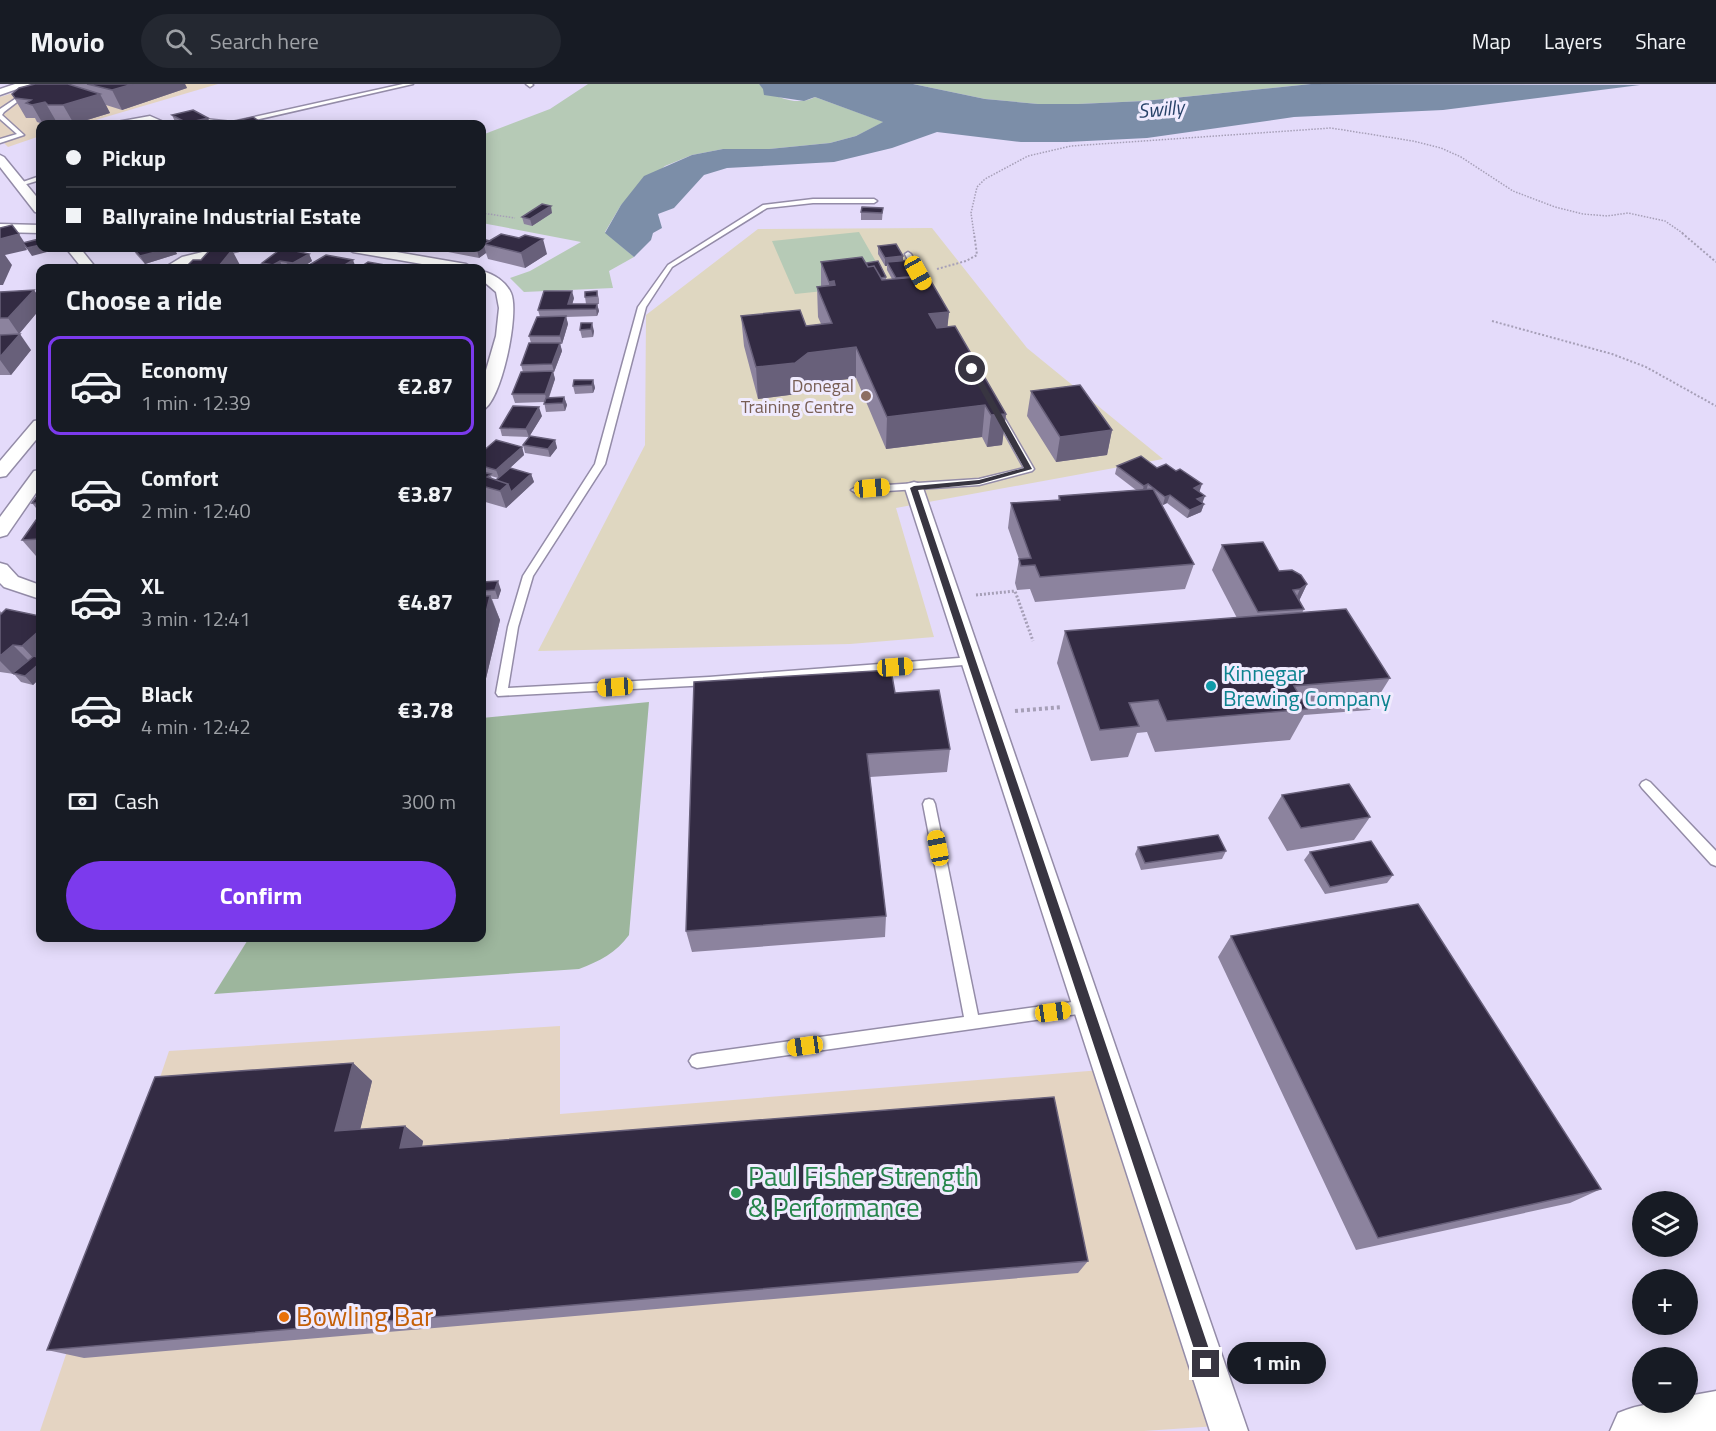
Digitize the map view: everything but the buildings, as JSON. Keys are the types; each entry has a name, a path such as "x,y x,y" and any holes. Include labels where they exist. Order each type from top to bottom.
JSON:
{"main road":[{"path":"1636,1431 1716,1417"}],"street":[{"path":"0,92 26,86"},
{"path":"0,159 36,204"},
{"path":"0,228 36,229"},
{"path":"76,252 86,264"},
{"path":"179,264 218,252"},
{"path":"376,252 443,264"},
{"path":"486,277 496,284 505,296 506,324 486,392"},
{"path":"0,472 36,430"},
{"path":"0,531 36,482"},
{"path":"914,488 1229,1431"},
{"path":"0,570 11,582 36,591"}],"lane":[{"path":"251,120 410,84"},
{"path":"0,141 21,135 0,115 1,111 15,101"},
{"path":"136,120 150,118 155,120"},
{"path":"20,184 36,179"},
{"path":"874,201 813,201 765,207 670,266 642,307 600,464 528,576 513,627 502,693 709,681 972,661"},
{"path":"908,254 924,282"},
{"path":"856,490 887,486 914,488 979,482 1029,469 989,399"},
{"path":"1646,785 1716,860"},
{"path":"929,804 972,1023"},
{"path":"697,1061 1087,1007"}],"path":[{"path":"918,273 950,266 977,255 971,213 977,187 985,179 1028,156 1071,146 1331,128 1413,141 1441,148 1461,157 1513,191 1555,207 1583,214 1607,216 1628,213 1665,221 1691,239 1716,262"},
{"path":"486,214 515,218"},
{"path":"1492,321 1612,354 1646,367 1716,406"},
{"path":"967,596 1014,591 1033,641"},
{"path":"1008,711 1062,707"}],"shaded area":[{"path":"41,84 218,84 96,120 36,120 36,137 8,147 0,139 0,97"},
{"name":"Donegal Training Centre","path":"932,228 1027,348 1163,459 896,508 934,637 850,644 538,651 645,445 646,315 758,229"},
{"path":"560,1026 560,1114 1113,1069 1232,1425 1144,1431 40,1431 169,1051"}],"green space":[{"path":"588,84 759,84 771,93 786,99 801,101 815,97 884,122 856,136 830,143 769,149 723,149 692,155 665,166 621,205 605,232 634,257 609,271 613,288 524,292 510,278 530,271 581,242 486,224 486,133 550,109"},
{"path":"913,84 1311,84 1144,101 1038,104 985,99"},
{"path":"859,232 879,267 862,287 795,294 772,241"},
{"path":"649,702 629,935 619,947 607,956 579,969 214,994 246,942 486,942 486,718"}],"water":[{"name":"Swilly","path":"759,84 913,84 985,99 1038,104 1144,101 1311,84 1640,85 1443,110 1294,117 1147,138 1021,142 937,132 892,148 834,162 727,168 704,175 674,208 658,214 662,228 653,233 651,240 634,257 605,233 621,205 644,176 692,155 723,149 769,149 830,143 856,136 883,122 815,97 804,101 764,95"}],"place":[{"name":"Donegal Training Centre","path":"866,396"},
{"name":"Kinnegar Brewing Company","path":"1211,686"},
{"name":"Paul Fisher Strength & Performance","path":"736,1193"},
{"name":"Bowling Bar","path":"284,1317"}],"route":[{"path":"972,369 1029,469 979,482 914,488 1206,1364"}]}
